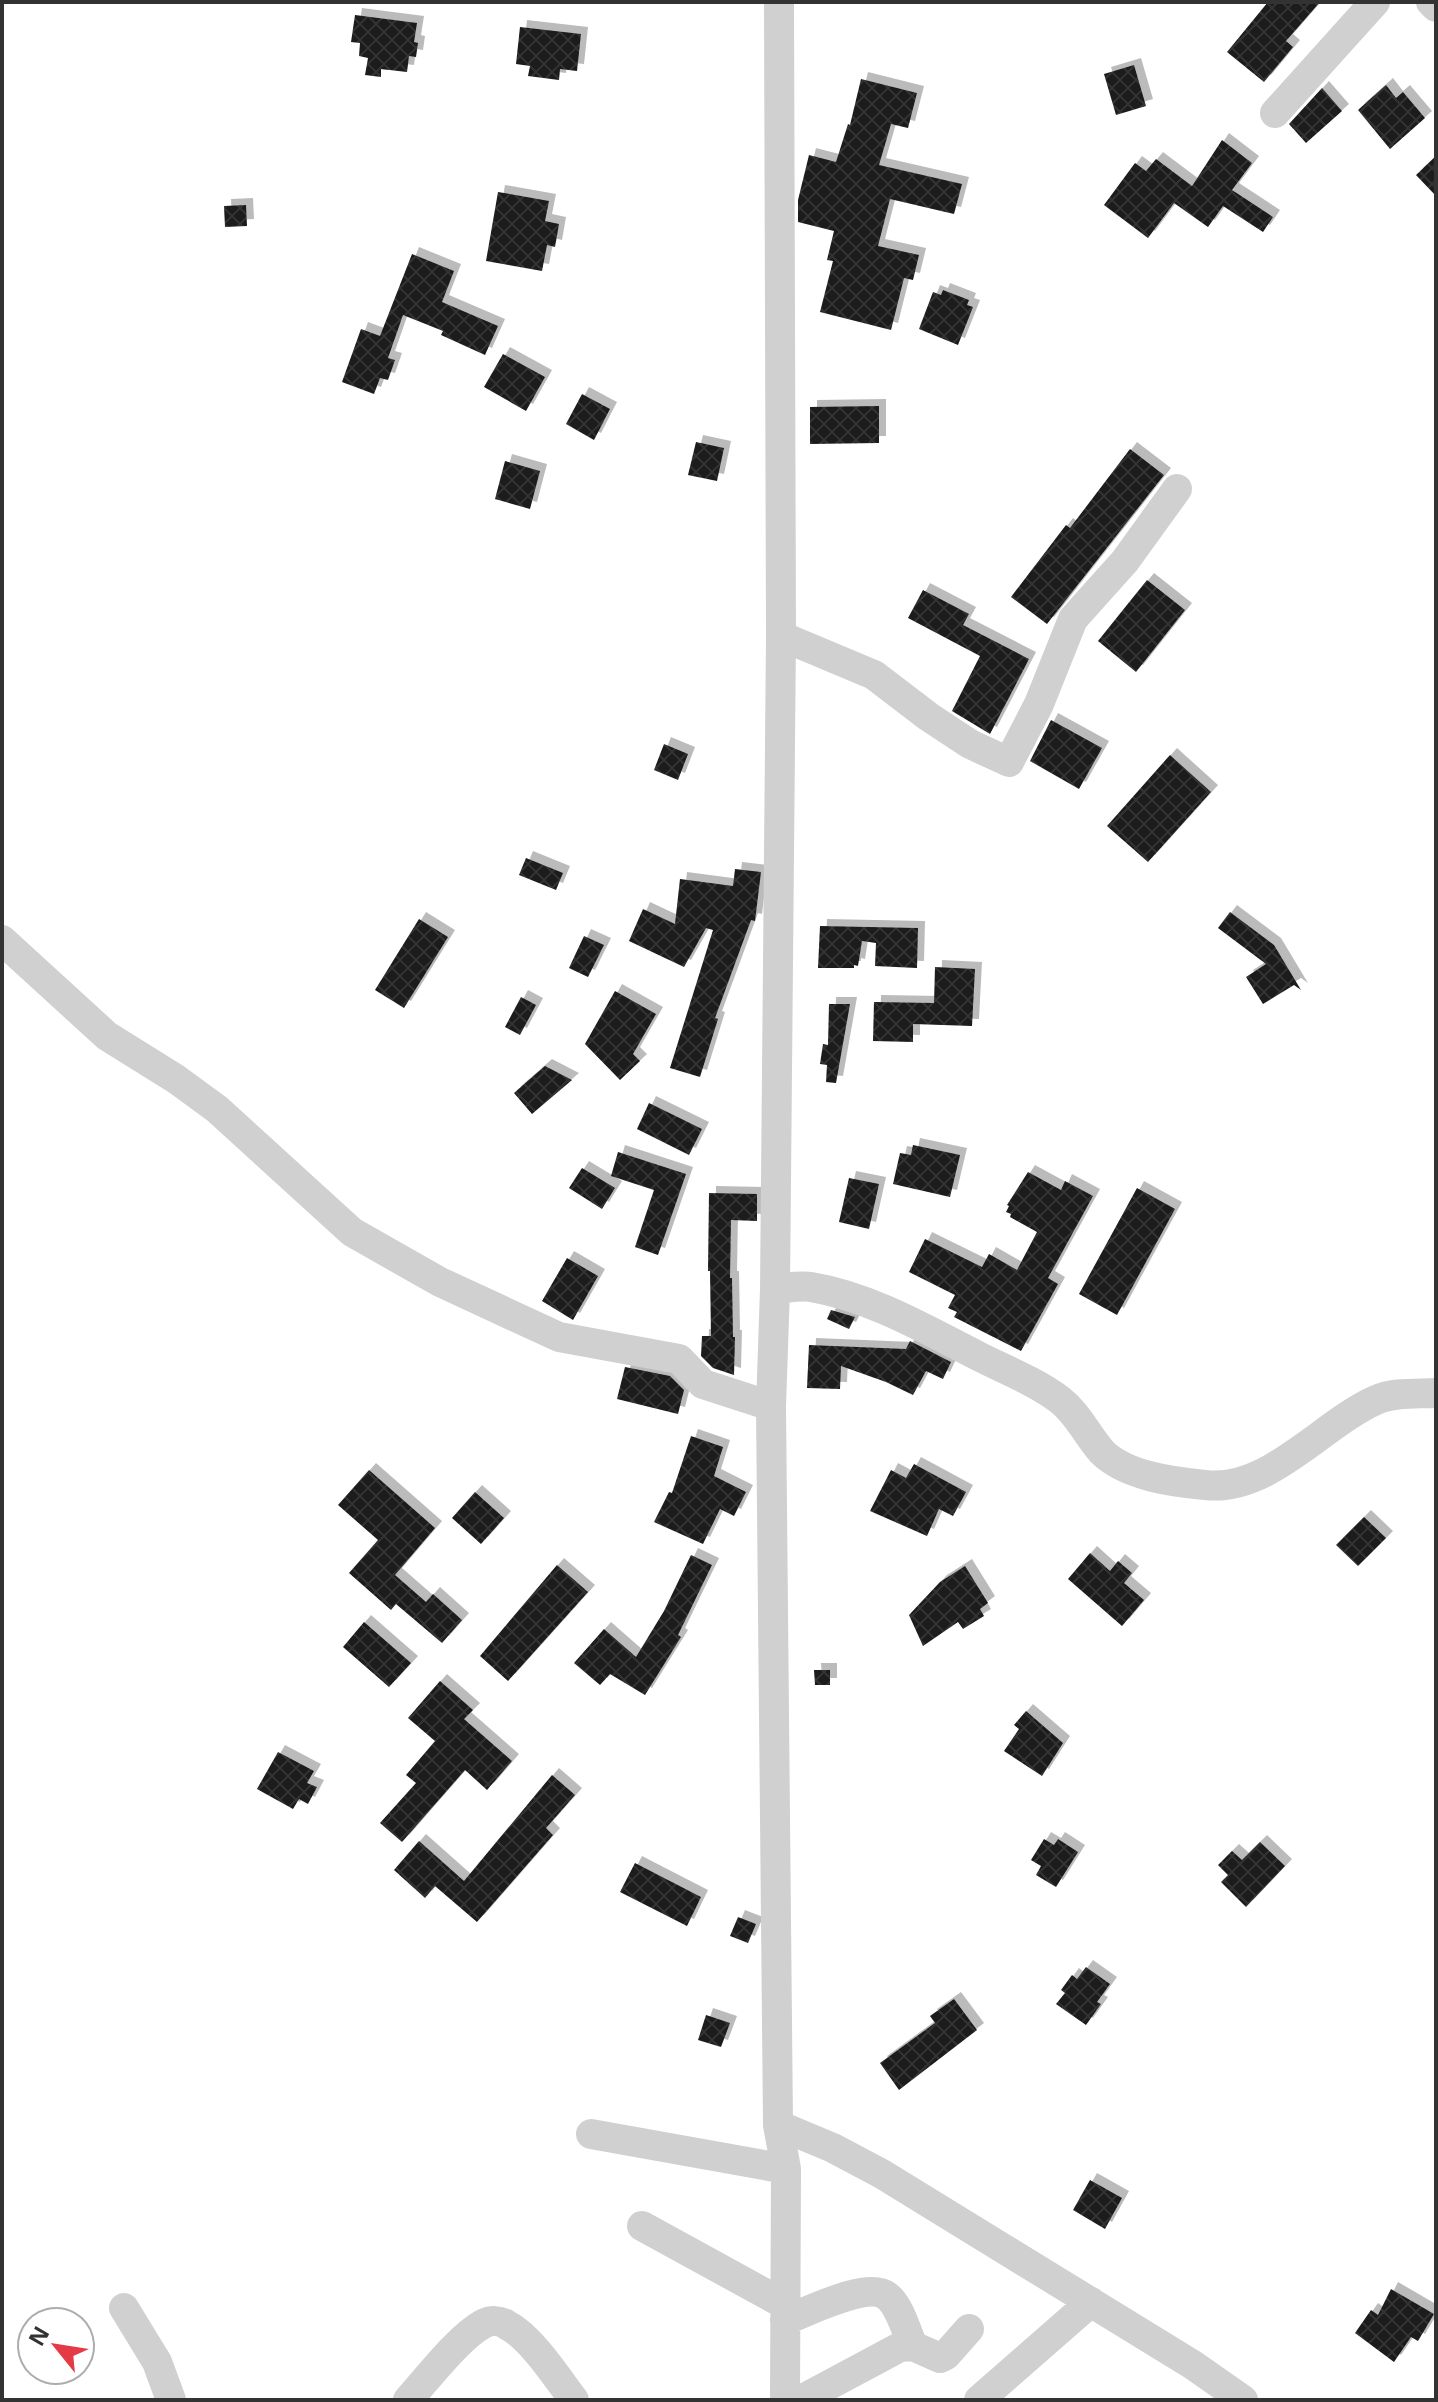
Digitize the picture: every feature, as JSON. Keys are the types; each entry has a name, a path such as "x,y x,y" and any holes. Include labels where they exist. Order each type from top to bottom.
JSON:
{"street":[{"path":"779,2 781,636 775,1289 771,1406 778,2125 786,2169 785,2400"},
{"path":"1275,113 1375,2"},
{"path":"1431,2 1436,7"},
{"path":"781,636 874,675 970,744 1009,762 1039,704 1073,619 1125,561 1177,489"},
{"path":"2,940 107,1036 217,1109 352,1232 440,1282 559,1337 679,1359 703,1384 771,1406"},
{"path":"775,1289 808,1286 840,1293 894,1315 1023,1378 1059,1400 1105,1455 1132,1470 1209,1486 1234,1484 1260,1475 1343,1418 1379,1398 1436,1393"},
{"path":"778,2125 833,2148 882,2174 1193,2365 1243,2400"},
{"path":"591,2134 786,2169"},
{"path":"642,2226 786,2313 862,2292 879,2292 889,2297 896,2307 913,2346"},
{"path":"979,2400 1091,2302"},
{"path":"124,2308 157,2362 171,2400"},
{"path":"408,2400 470,2334 485,2323 496,2321 508,2325 526,2341 574,2400"},
{"path":"801,2400 900,2347 913,2346 940,2358 969,2329"}],"building":[{"path":"1268,2 1320,2 1286,41 1293,47 1264,82 1227,52"},
{"path":"355,15 417,23 414,42 418,43 416,57 409,56 407,72 381,69 381,77 365,75 368,58 359,56 360,43 351,42"},
{"path":"520,27 581,34 577,71 560,69 559,80 528,76 530,66 516,64"},
{"path":"1134,65 1146,106 1116,115 1104,74"},
{"path":"861,79 917,93 908,128 891,124 879,165 962,184 954,214 890,199 878,246 919,255 913,280 904,278 891,330 820,312 833,261 827,260 834,231 798,222 798,200 809,155 836,162 850,125"},
{"path":"1386,85 1396,98 1403,92 1425,118 1390,149 1358,110"},
{"path":"1322,88 1342,111 1306,143 1289,124"},
{"path":"1222,140 1252,163 1232,190 1273,217 1263,232 1223,206 1208,227 1174,203 1148,238 1104,205 1135,163 1146,171 1156,159 1192,186"},
{"path":"1436,156 1436,196 1416,175"},
{"path":"498,192 549,201 545,221 559,224 555,247 547,245 542,271 486,261"},
{"path":"246,205 247,226 225,227 224,206"},
{"path":"412,254 454,271 442,302 498,326 485,355 441,335 443,331 403,315 388,358 395,360 388,380 380,378 374,394 342,382 361,329 380,336"},
{"path":"943,290 969,300 967,305 973,307 958,345 919,329 933,292 941,295"},
{"path":"503,354 545,377 526,411 484,387"},
{"path":"582,394 610,409 594,440 566,424"},
{"path":"879,406 879,443 810,444 810,407"},
{"path":"696,442 724,448 717,481 688,475"},
{"path":"1130,449 1164,475 1047,624 1011,597 1066,525 1070,528"},
{"path":"505,461 540,471 530,509 495,499"},
{"path":"1147,580 1185,610 1136,672 1098,641"},
{"path":"923,590 969,614 963,625 1029,659 990,734 952,711 980,656 908,618"},
{"path":"1051,720 1102,748 1079,789 1030,761"},
{"path":"664,744 688,754 678,780 654,770"},
{"path":"1170,755 1211,792 1148,862 1107,826"},
{"path":"526,858 563,873 556,890 519,875"},
{"path":"735,869 761,872 755,921 751,920 715,1018 718,1019 700,1077 670,1068 713,930 706,928 684,967 629,941 643,909 675,924 680,879 733,886"},
{"path":"1230,912 1274,945 1301,990 1294,985 1263,1004 1246,977 1266,964 1218,928"},
{"path":"419,919 448,937 404,1008 375,990"},
{"path":"820,926 918,928 917,968 875,966 876,943 862,941 858,966 818,968"},
{"path":"584,936 604,945 588,977 569,968"},
{"path":"935,967 975,969 972,1026 913,1024 913,1042 873,1041 874,1002 934,1003"},
{"path":"615,991 656,1014 633,1054 640,1061 620,1080 585,1044"},
{"path":"521,997 536,1005 520,1035 505,1027"},
{"path":"829,1004 850,1004 836,1083 826,1082 827,1065 820,1064 823,1044 828,1045"},
{"path":"545,1066 572,1080 532,1114 514,1093"},
{"path":"649,1103 702,1129 689,1155 637,1129"},
{"path":"913,1145 960,1155 950,1197 893,1184 900,1153 911,1155"},
{"path":"618,1152 686,1174 658,1255 635,1247 654,1190 611,1176"},
{"path":"582,1168 615,1188 602,1209 569,1188"},
{"path":"1028,1172 1061,1190 1065,1181 1093,1196 1048,1278 1058,1284 1021,1351 954,1317 957,1312 948,1308 955,1295 909,1272 925,1239 982,1267 989,1254 1017,1270 1037,1232 1006,1212 1007,1205"},
{"path":"849,1178 879,1184 869,1229 839,1222"},
{"path":"1137,1188 1175,1209 1117,1315 1079,1294"},
{"path":"709,1193 757,1194 757,1221 731,1220 734,1375 713,1368 701,1356 702,1336 711,1336"},
{"path":"567,1258 598,1276 573,1320 542,1301"},
{"path":"831,1310 855,1317 849,1329 827,1319"},
{"path":"910,1341 951,1362 943,1379 926,1371 913,1395 841,1366 840,1389 807,1388 809,1345 906,1349"},
{"path":"625,1367 670,1376 684,1390 678,1414 617,1399"},
{"path":"691,1436 723,1447 714,1476 746,1492 734,1516 720,1509 703,1544 654,1522 669,1492 672,1493"},
{"path":"914,1464 966,1492 953,1516 939,1509 927,1536 870,1511 891,1470 906,1478"},
{"path":"369,1470 435,1528 395,1575 426,1602 433,1594 462,1620 442,1643 396,1604 391,1610 349,1573 378,1540 338,1505"},
{"path":"475,1492 504,1518 481,1544 452,1518"},
{"path":"1364,1517 1386,1538 1358,1566 1336,1545"},
{"path":"1090,1553 1110,1571 1118,1561 1132,1573 1124,1583 1144,1600 1122,1626 1068,1579"},
{"path":"691,1555 712,1565 678,1635 681,1637 645,1695 610,1674 600,1685 574,1663 604,1629 636,1657 664,1611"},
{"path":"557,1565 588,1592 508,1681 480,1656"},
{"path":"965,1566 988,1603 980,1609 984,1616 963,1629 958,1622 923,1646 909,1615 940,1582"},
{"path":"364,1622 411,1663 389,1687 343,1647"},
{"path":"814,1670 830,1670 830,1685 815,1685"},
{"path":"440,1681 473,1710 464,1719 512,1761 487,1790 465,1770 402,1842 380,1823 416,1783 406,1775 435,1741 408,1718"},
{"path":"1026,1711 1063,1743 1042,1776 1004,1751 1019,1729 1014,1725"},
{"path":"278,1752 314,1771 307,1783 317,1787 308,1804 299,1799 293,1809 257,1789"},
{"path":"552,1775 575,1795 546,1828 553,1835 477,1922 435,1886 425,1898 394,1870 419,1841 464,1881"},
{"path":"1044,1839 1054,1845 1058,1839 1078,1852 1056,1887 1036,1875 1041,1866 1031,1860"},
{"path":"1260,1842 1285,1866 1246,1907 1221,1882 1228,1875 1218,1865 1232,1851 1242,1860"},
{"path":"635,1863 701,1897 687,1926 620,1892"},
{"path":"738,1917 756,1924 748,1943 730,1936"},
{"path":"1086,1967 1110,1984 1086,2025 1056,2004 1065,1993 1061,1990 1072,1975 1077,1979"},
{"path":"954,1999 977,2030 899,2090 880,2063 935,2023 930,2016"},
{"path":"706,2015 730,2023 721,2047 698,2040"},
{"path":"1090,2180 1122,2198 1105,2229 1073,2210"},
{"path":"1391,2289 1434,2314 1418,2341 1411,2337 1394,2362 1355,2333 1371,2310 1378,2315"}]}
